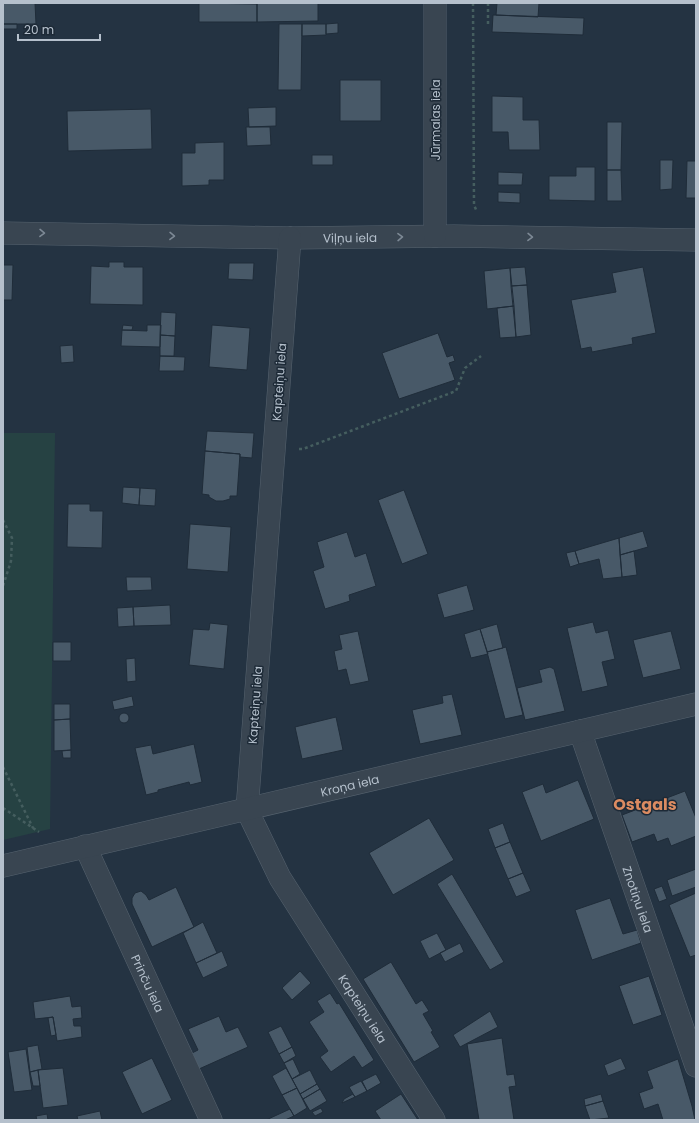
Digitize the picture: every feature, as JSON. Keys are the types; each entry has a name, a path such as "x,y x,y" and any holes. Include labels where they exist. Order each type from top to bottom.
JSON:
{"street":[{"name":"Jūrmalas iela","path":"435,3 435,236"},
{"name":"Viļņu iela","path":"3,233 290,238 484,236 696,240"},
{"name":"Kapteiņu iela","path":"290,238 247,810 280,878 434,1120"},
{"name":"Kroņa iela","path":"3,866 696,704"},
{"name":"Znotiņu iela","path":"580,731 696,1066"},
{"name":"Prinču iela","path":"85,846 211,1120"}],"path":[{"path":"473,3 474,204 484,236"},
{"path":"488,3 488,24"},
{"path":"274,448 303,449 456,391 465,368 481,356"},
{"path":"3,520 12,538 11,561 3,586"},
{"path":"3,767 33,828"},
{"path":"3,808 42,833"}],"green space":[{"path":"3,433 55,433 50,829 3,840"}],"building":[{"path":"3,3 35,3 36,24 3,24"},
{"path":"199,3 257,4 257,22 199,22"},
{"path":"257,3 318,3 318,21 257,22"},
{"path":"497,3 539,3 538,17 496,15"},
{"path":"493,15 584,18 583,35 492,32"},
{"path":"338,23 338,33 326,34 326,24"},
{"path":"3,24 17,24 17,29 3,29"},
{"path":"279,24 302,24 301,90 278,90"},
{"path":"302,24 326,24 326,35 302,36"},
{"path":"340,80 381,80 381,121 340,121"},
{"path":"492,96 523,97 523,120 539,120 540,150 509,150 508,132 492,132"},
{"path":"276,107 276,126 249,127 248,108"},
{"path":"151,109 152,149 68,151 67,111"},
{"path":"607,122 622,122 621,170 607,170"},
{"path":"246,127 270,127 271,145 247,146"},
{"path":"224,142 224,180 209,180 209,185 182,186 182,153 195,153 195,143"},
{"path":"312,155 333,155 333,165 312,165"},
{"path":"660,160 673,160 672,189 660,190"},
{"path":"687,161 696,161 696,198 686,198"},
{"path":"576,167 595,167 595,201 549,200 549,176 576,176"},
{"path":"607,170 621,170 622,201 607,201"},
{"path":"498,172 523,173 522,185 498,185"},
{"path":"498,192 520,193 520,203 498,202"},
{"path":"109,262 124,262 124,267 143,267 143,305 90,304 91,266 109,267"},
{"path":"229,263 254,263 253,280 228,279"},
{"path":"3,265 13,265 12,300 3,300"},
{"path":"525,267 527,285 511,286 510,268"},
{"path":"643,267 656,333 632,338 633,344 592,352 591,347 581,349 571,300 616,292 612,273"},
{"path":"510,268 514,306 487,309 484,271"},
{"path":"527,285 531,335 516,337 511,286"},
{"path":"514,306 516,337 500,338 497,308"},
{"path":"161,312 176,313 175,336 160,335"},
{"path":"123,325 133,326 132,330 122,330"},
{"path":"147,325 161,325 160,347 121,346 122,330 147,331"},
{"path":"212,325 250,328 247,370 209,367"},
{"path":"438,333 447,357 453,355 455,361 449,363 455,380 399,399 382,353"},
{"path":"160,335 175,336 174,356 160,356"},
{"path":"73,345 74,362 61,363 60,346"},
{"path":"160,356 185,357 184,371 159,371"},
{"path":"207,431 254,433 252,458 240,457 240,454 205,451"},
{"path":"205,451 240,454 237,496 230,496 230,499 223,501 216,501 209,497 209,495 202,494"},
{"path":"123,487 140,488 139,505 122,503"},
{"path":"140,488 156,489 155,506 139,505"},
{"path":"404,490 428,554 402,564 378,500"},
{"path":"68,504 90,504 90,511 103,511 102,548 67,547"},
{"path":"190,524 231,527 228,572 187,569"},
{"path":"643,531 648,547 620,555 619,538"},
{"path":"347,532 355,557 366,553 376,586 349,595 350,601 325,609 313,571 324,567 317,542"},
{"path":"619,538 622,577 603,579 599,559 579,564 575,551"},
{"path":"575,551 579,564 570,567 566,553"},
{"path":"634,551 637,575 622,577 620,555"},
{"path":"126,577 151,577 152,590 127,591"},
{"path":"467,585 474,610 444,618 437,594"},
{"path":"170,605 171,625 134,626 133,607"},
{"path":"133,607 134,626 118,627 117,608"},
{"path":"593,622 596,633 608,630 615,659 602,662 608,686 582,692 567,628"},
{"path":"210,623 228,625 224,669 189,665 193,629 209,630"},
{"path":"497,624 503,648 487,652 480,629"},
{"path":"480,629 488,654 471,658 464,634"},
{"path":"358,631 369,681 350,685 346,669 338,671 334,651 342,649 339,635"},
{"path":"671,631 681,669 643,678 633,640"},
{"path":"53,642 71,642 71,661 53,661"},
{"path":"506,647 523,715 505,719 487,652"},
{"path":"135,658 136,681 127,682 126,659"},
{"path":"550,667 554,669 565,711 525,720 517,688 542,682 539,670"},
{"path":"452,694 462,735 420,744 412,710 443,703 442,696"},
{"path":"132,696 134,706 114,710 112,701"},
{"path":"54,704 70,704 70,719 54,720"},
{"path":"122,713 126,713 128,714 128,722 122,723 119,720 119,716"},
{"path":"336,717 343,750 302,759 295,727"},
{"path":"70,719 71,750 54,751 54,720"},
{"path":"194,744 202,782 190,785 189,782 158,790 158,792 146,795 135,748 151,745 153,754"},
{"path":"71,750 71,758 63,758 62,751"},
{"path":"578,780 594,819 541,841 522,792 543,784 546,793"},
{"path":"685,791 696,818 696,836 671,846 668,838 657,842 654,834 632,842 622,815"},
{"path":"429,818 454,860 393,895 369,853"},
{"path":"503,823 510,842 495,848 488,829"},
{"path":"510,842 523,873 508,879 495,848"},
{"path":"696,869 696,887 672,896 667,880"},
{"path":"523,873 531,891 516,897 508,879"},
{"path":"452,874 504,962 490,970 437,884"},
{"path":"662,886 667,899 659,902 654,889"},
{"path":"176,887 194,927 152,947 132,904 132,898 135,893 141,891 149,900"},
{"path":"696,893 696,955 690,957 669,905"},
{"path":"610,898 623,934 637,930 641,943 592,960 575,910"},
{"path":"203,922 217,953 196,963 183,933"},
{"path":"437,933 446,950 429,959 420,941"},
{"path":"460,943 464,952 445,962 440,953"},
{"path":"222,951 228,966 203,978 196,963"},
{"path":"391,962 416,1004 422,1000 429,1011 423,1014 440,1047 414,1062 363,979"},
{"path":"300,971 311,983 292,1000 282,988"},
{"path":"649,976 662,1015 633,1025 619,986"},
{"path":"330,993 337,1004 339,1003 374,1060 362,1068 354,1056 331,1072 320,1057 328,1051 309,1022 324,1012 317,1001"},
{"path":"70,996 72,1007 81,1006 82,1018 73,1019 74,1026 81,1026 82,1037 57,1041 53,1017 35,1019 33,1002"},
{"path":"490,1011 498,1027 460,1047 453,1035"},
{"path":"219,1016 226,1032 238,1027 248,1047 199,1069 192,1053 198,1050 188,1029"},
{"path":"53,1017 56,1035 51,1036 48,1018"},
{"path":"281,1026 292,1047 279,1054 268,1032"},
{"path":"502,1038 507,1075 514,1074 516,1086 509,1087 514,1120 479,1120 467,1044"},
{"path":"38,1045 42,1069 30,1072 27,1047"},
{"path":"292,1047 296,1056 284,1063 279,1054"},
{"path":"26,1049 32,1090 14,1092 8,1052"},
{"path":"152,1058 172,1100 142,1114 122,1072"},
{"path":"621,1058 626,1069 608,1076 604,1065"},
{"path":"293,1059 300,1074 292,1079 284,1063"},
{"path":"678,1059 695,1120 663,1120 658,1104 644,1109 639,1093 653,1088 647,1071"},
{"path":"63,1068 68,1105 43,1108 38,1070"},
{"path":"286,1068 297,1088 282,1095 272,1076"},
{"path":"38,1070 40,1086 33,1086 30,1072"},
{"path":"310,1070 317,1084 300,1094 292,1079"},
{"path":"376,1074 381,1083 367,1091 362,1081"},
{"path":"361,1081 367,1091 355,1097 349,1087"},
{"path":"317,1084 320,1089 303,1099 300,1094"},
{"path":"297,1088 307,1108 294,1116 282,1095"},
{"path":"320,1089 327,1101 310,1111 303,1099"},
{"path":"353,1094 355,1097 342,1103 344,1099"},
{"path":"401,1094 418,1120 381,1120 375,1111"},
{"path":"601,1094 603,1101 585,1106 584,1099"},
{"path":"603,1101 609,1118 590,1120 585,1106"},
{"path":"321,1108 323,1112 315,1116 312,1112"},
{"path":"290,1109 294,1116 285,1120 266,1120"},
{"path":"100,1111 102,1120 78,1120 77,1116"},
{"path":"47,1114 48,1120 37,1120 36,1116"}],"district":[{"name":"Ostgals","path":"645,804"}]}
